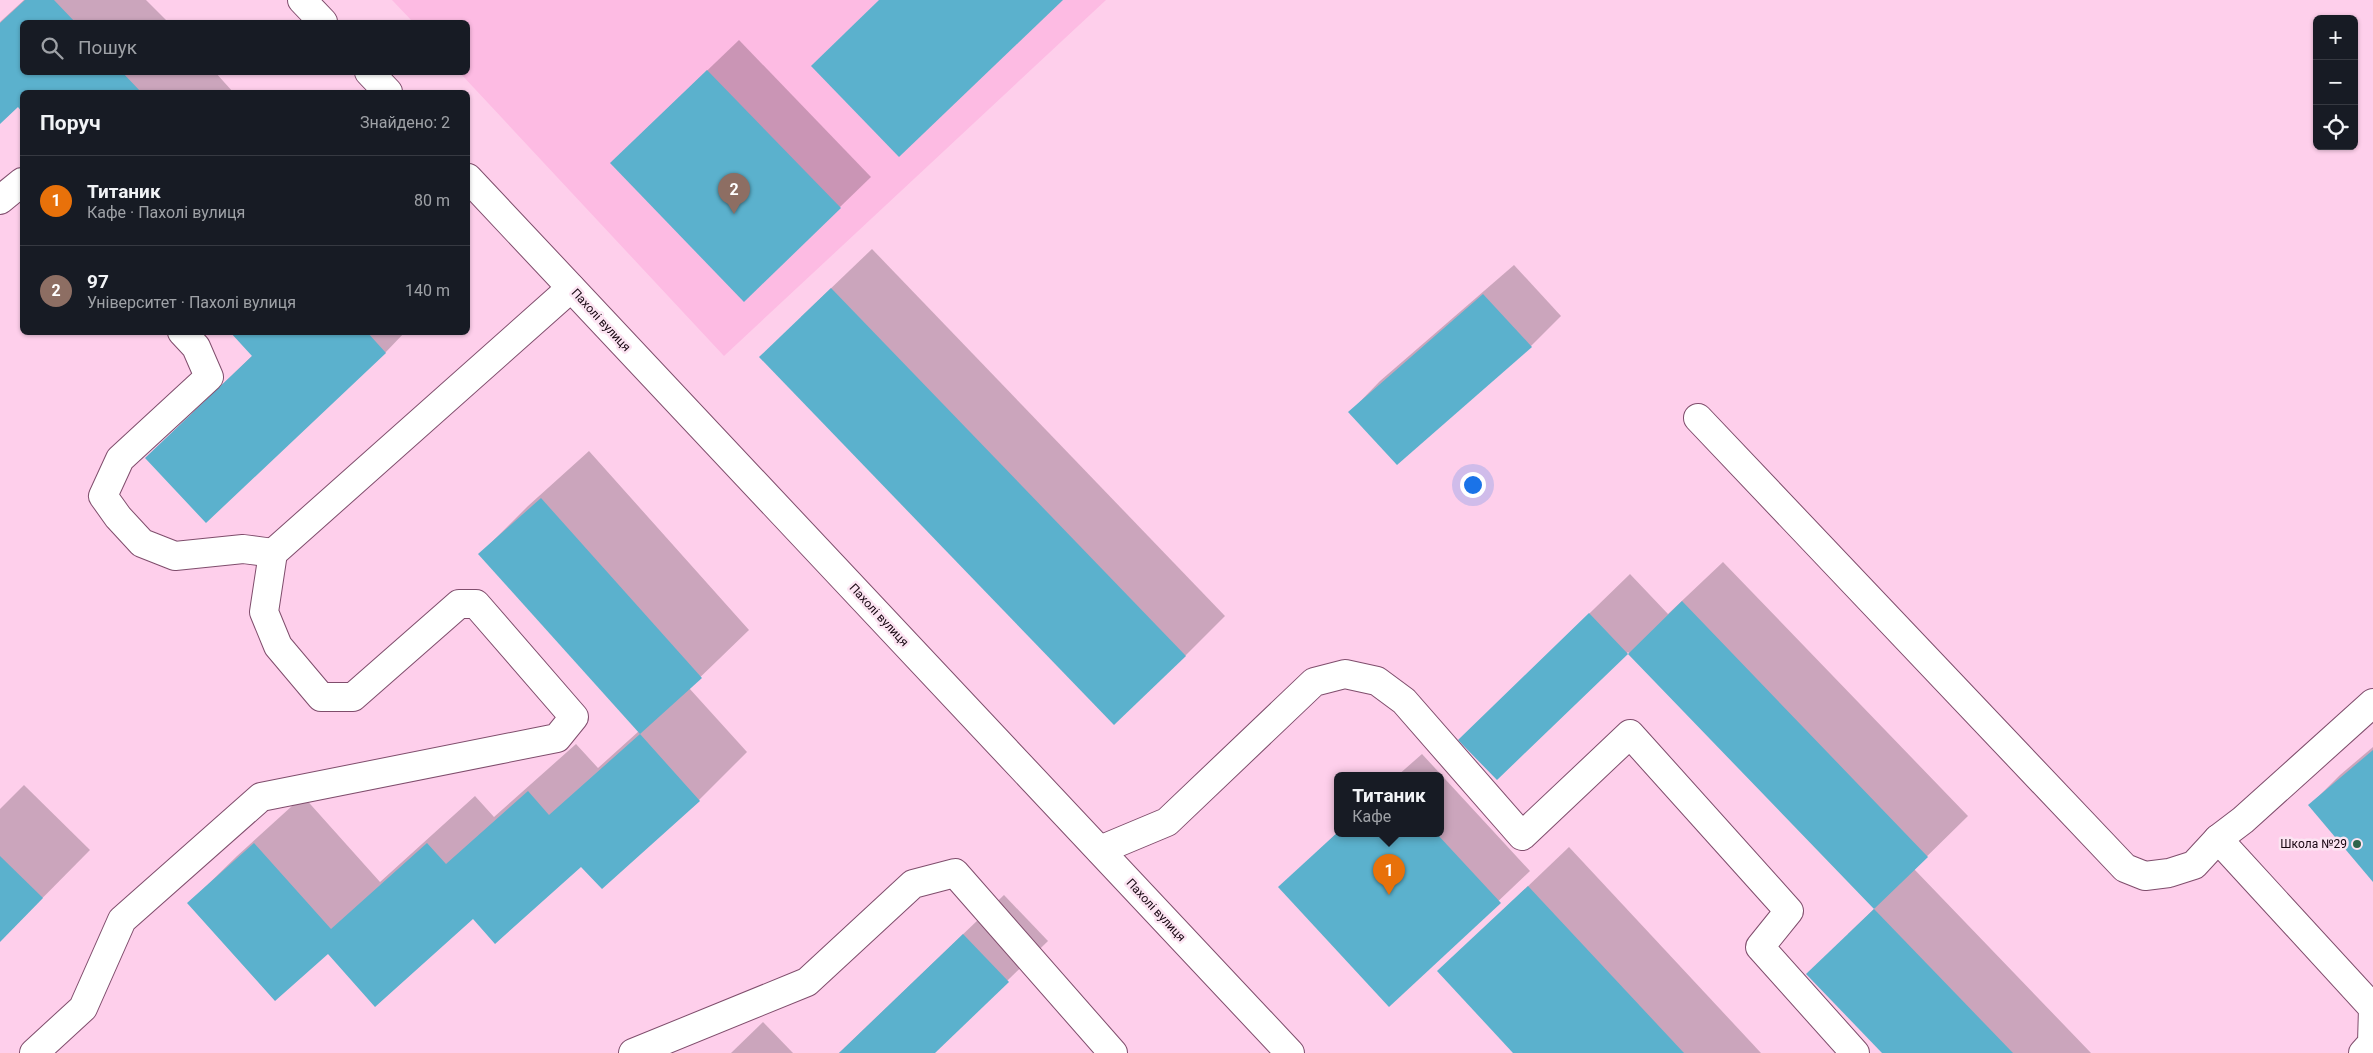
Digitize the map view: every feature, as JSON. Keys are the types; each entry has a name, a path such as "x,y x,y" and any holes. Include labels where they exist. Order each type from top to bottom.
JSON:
{"street":[{"path":"302,0 321,20"},
{"path":"372,75 386,90"},
{"name":"Пахолі вулиця","path":"470,180 1290,1053"},
{"path":"0,200 20,184"},
{"path":"34,1053 83,1008 122,920 261,797 557,738 574,717 476,604 459,604 353,697 320,696 278,646 264,612 273,553 571,288"},
{"path":"185,335 196,347 209,376 120,459 103,496 118,517 142,542 175,556 243,549 273,553"},
{"path":"1698,418 2125,868 2145,876 2169,873 2194,865 2218,839 2243,820 2373,703"},
{"path":"1100,850 1166,822 1314,682 1345,674 1377,681 1404,701 1522,836 1630,734 1789,911 1760,947 1855,1053"},
{"path":"2218,839 2373,1008 2369,1046"},
{"path":"633,1053 807,982 913,884 955,873 1103,1050"}],"shaded area":[{"path":"392,0 1106,0 724,356 462,75 470,75 470,20 411,20"}],"building":[{"path":"25,0 54,0 73,20 20,20 20,75 125,75 139,90 20,90 20,110 18,107 0,124 0,23"},
{"path":"879,0 1063,0 899,157 811,66"},
{"path":"707,70 841,208 744,302 610,163"},
{"path":"831,288 1186,656 1114,725 759,357"},
{"path":"1483,294 1532,347 1397,465 1348,412"},
{"path":"233,335 370,335 386,353 206,523 145,458 252,356"},
{"path":"541,498 702,678 640,734 478,554"},
{"path":"1682,601 1928,857 1874,909 1628,654"},
{"path":"1589,613 1628,654 1497,780 1458,740"},
{"path":"640,734 700,801 602,889 581,867 495,944 473,919 375,1007 328,954 275,1001 187,903 254,843 331,929 427,843 446,864 528,791 549,815"},
{"name":"Школа №29","path":"2373,750 2373,882 2308,805"},
{"path":"1334,836 1440,837 1501,903 1389,1007 1278,887"},
{"path":"0,856 43,898 0,942"},
{"path":"1528,886 1684,1053 1513,1053 1437,971"},
{"path":"1874,909 2013,1053 1882,1053 1806,974"},
{"path":"963,934 1009,982 935,1053 839,1053"}],"place":[{"name":"97","path":"734,214"},
{"name":"Школа №29","path":"2357,844"},
{"name":"Титаник","path":"1389,895"}]}
